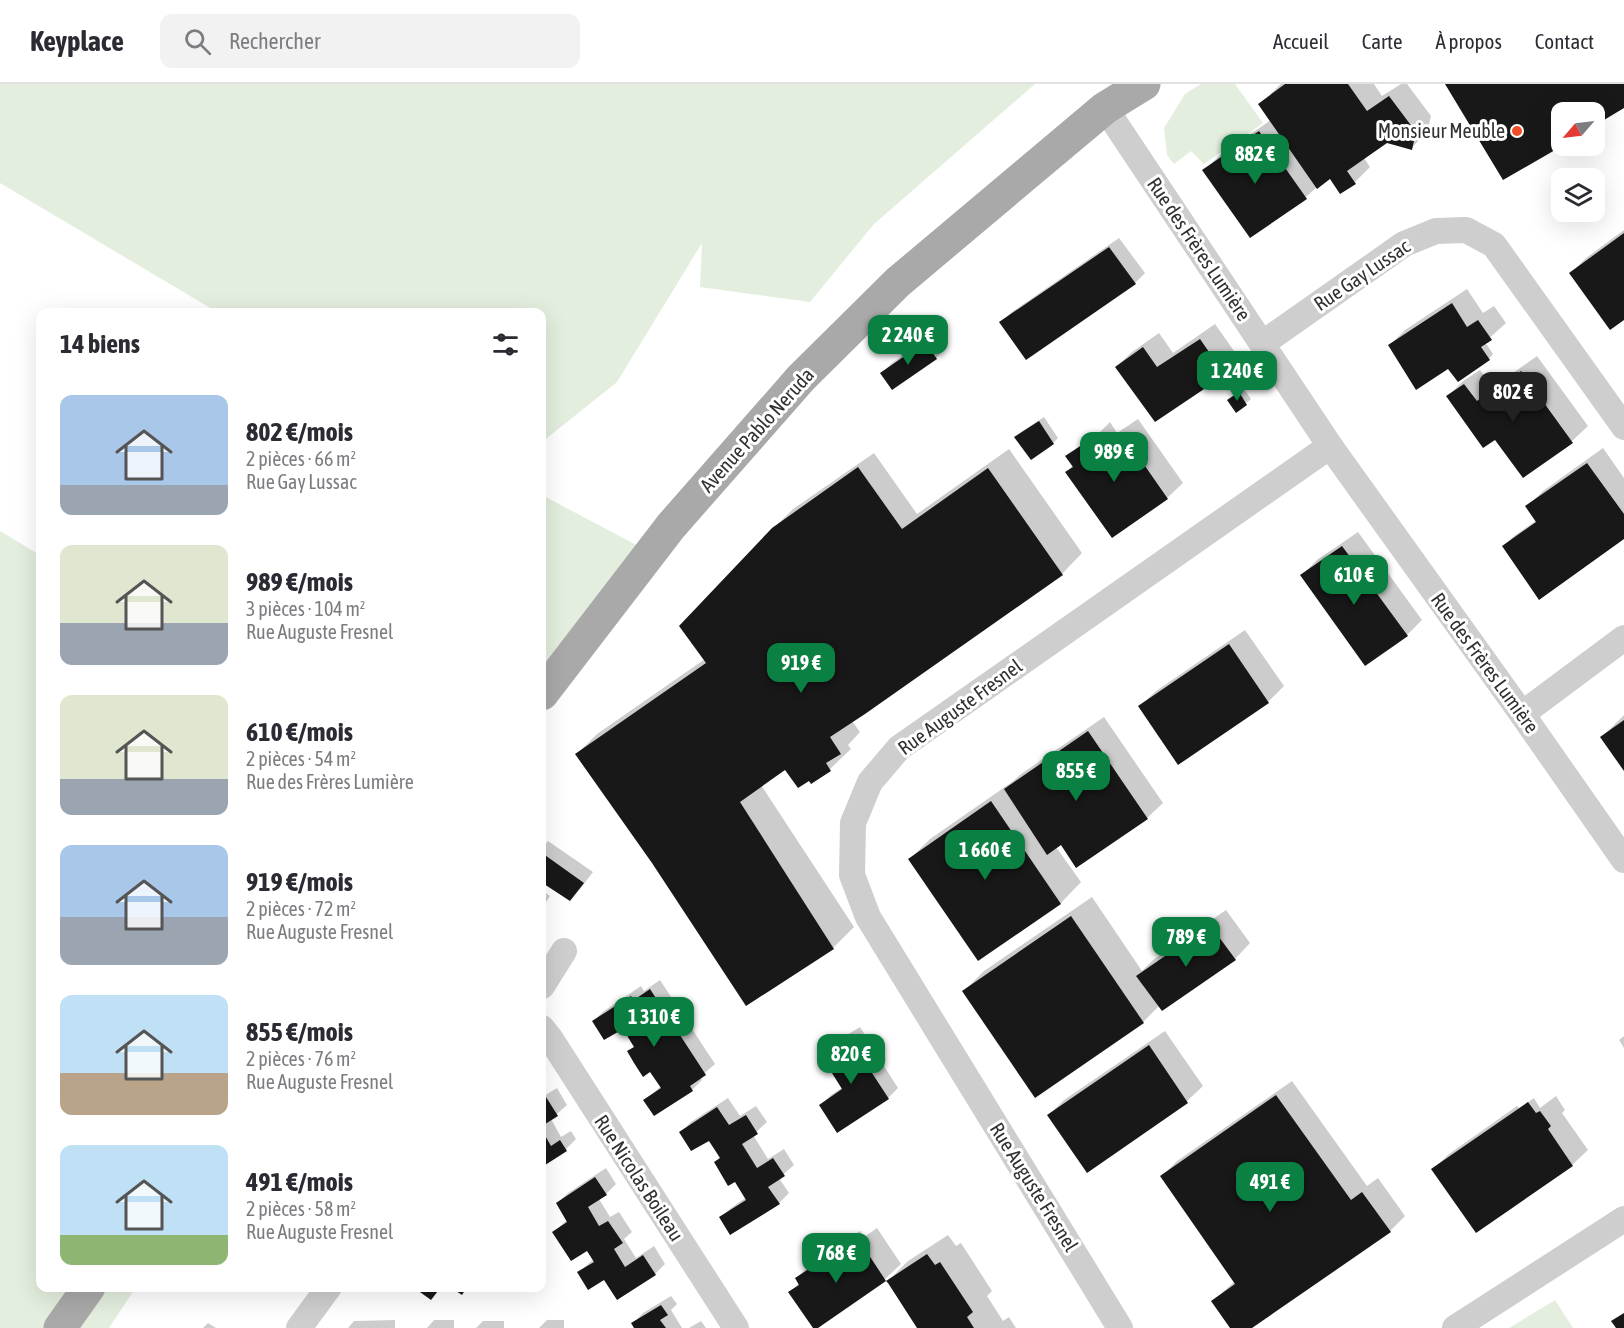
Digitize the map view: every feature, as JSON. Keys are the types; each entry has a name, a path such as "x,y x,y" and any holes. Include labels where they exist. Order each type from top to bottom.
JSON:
{"main road":[{"name":"Avenue Pablo Neruda","path":"546,689 671,526 801,378 898,282 1105,108 1144,84"},
{"path":"60,1328 85,1292"}],"street":[{"name":"Rue des Frères Lumière","path":"1105,108 1330,446 1624,860"},
{"name":"Rue Gay Lussac","path":"1263,343 1404,244 1436,231 1466,230 1494,244 1624,427"},
{"name":"Rue Auguste Fresnel","path":"1120,1328 868,918 852,875 853,823 870,782 899,748 1330,446"},
{"path":"1522,714 1624,638"},
{"path":"546,980 564,951"},
{"name":"Rue Nicolas Boileau","path":"546,1033 736,1328"},
{"path":"1455,1328 1624,1219"},
{"path":"299,1328 324,1292"}],"green space":[{"path":"0,84 1035,84 874,224 810,302 700,287 702,243 617,382 546,439 546,308 210,308 0,183"},
{"path":"1201,84 1235,84 1263,123 1204,164 1191,151 1174,164 1167,155 1164,128 1185,94"},
{"path":"546,497 640,547 546,686"},
{"path":"0,531 36,553 36,1292 133,1292 109,1328 0,1328"},
{"path":"1555,1300 1573,1328 1509,1328"}],"building":[{"path":"1285,84 1348,84 1367,111 1389,96 1416,132 1412,150 1387,143 1347,171 1356,184 1340,194 1330,179 1317,189 1258,104"},
{"name":"Monsieur Meuble","path":"1445,84 1624,84 1624,108 1605,119 1605,102 1551,102 1551,152 1503,180"},
{"path":"1259,131 1307,199 1250,238 1202,170"},
{"path":"1624,233 1624,320 1610,330 1569,273"},
{"path":"1109,247 1136,284 1026,360 999,322"},
{"path":"1452,303 1467,327 1478,320 1492,340 1481,347 1490,360 1458,382 1448,369 1416,390 1388,345"},
{"path":"1200,339 1225,375 1155,422 1115,367 1143,347 1157,367"},
{"path":"925,342 937,359 892,390 880,373"},
{"path":"1521,371 1573,443 1523,478 1495,440 1483,448 1446,396 1464,384 1477,401"},
{"path":"1239,392 1247,405 1236,413 1227,400"},
{"path":"1039,421 1054,444 1031,460 1014,437"},
{"path":"1122,433 1168,499 1112,538 1065,472 1073,467 1065,456 1094,437 1101,447"},
{"path":"1587,463 1624,514 1624,539 1539,600 1502,546 1536,522 1525,506"},
{"path":"858,467 902,529 988,468 1063,575 830,737 841,754 826,763 831,771 811,784 809,781 798,788 785,770 740,802 834,949 746,1006 652,863 575,754 706,663 679,626 772,528"},
{"path":"1342,546 1408,636 1365,666 1300,575"},
{"path":"1229,644 1269,703 1178,765 1138,706"},
{"path":"1624,720 1624,771 1600,737"},
{"path":"1088,731 1148,819 1076,868 1061,845 1047,855 1004,789"},
{"path":"991,801 1061,904 978,961 908,859"},
{"path":"546,856 584,883 570,901 546,885"},
{"path":"1071,916 1144,1023 1035,1098 962,991"},
{"path":"1210,925 1236,960 1162,1011 1136,976"},
{"path":"650,989 706,1075 690,1086 693,1091 654,1116 643,1100 661,1088 650,1072 643,1077 627,1051 634,1047 623,1029 604,1040 592,1021 631,996 634,1000"},
{"path":"849,1036 862,1056 866,1054 877,1070 872,1073 889,1099 837,1133 819,1105 842,1089 820,1054"},
{"path":"1149,1045 1188,1103 1087,1173 1047,1115"},
{"path":"1276,1095 1351,1200 1362,1192 1391,1232 1252,1328 1230,1328 1211,1301 1235,1284 1160,1176"},
{"path":"546,1097 558,1116 546,1124"},
{"path":"1528,1102 1536,1113 1540,1111 1551,1126 1548,1129 1573,1166 1476,1233 1431,1169"},
{"path":"717,1107 729,1125 746,1115 758,1134 742,1144 757,1168 773,1158 785,1176 768,1187 780,1204 730,1235 719,1217 746,1200 735,1182 728,1186 714,1162 720,1158 709,1141 691,1151 679,1132"},
{"path":"546,1137 551,1146 560,1140 567,1151 546,1164"},
{"path":"595,1177 607,1195 588,1207 599,1226 608,1221 623,1243 614,1249 625,1267 643,1255 656,1275 617,1300 604,1280 588,1290 577,1272 594,1262 587,1251 571,1261 552,1232 567,1222 556,1203"},
{"path":"861,1243 886,1281 818,1328 813,1328 788,1292 799,1285 795,1278 844,1246 848,1251"},
{"path":"927,1254 935,1265 940,1262 973,1312 967,1317 974,1328 917,1328 886,1281"},
{"path":"420,1292 437,1292 431,1300"},
{"path":"661,1305 668,1315 660,1320 666,1328 634,1328 631,1323"},
{"path":"1624,1313 1624,1328 1616,1328 1611,1321"}],"place":[{"name":"Monsieur Meuble","path":"1517,131"}]}
